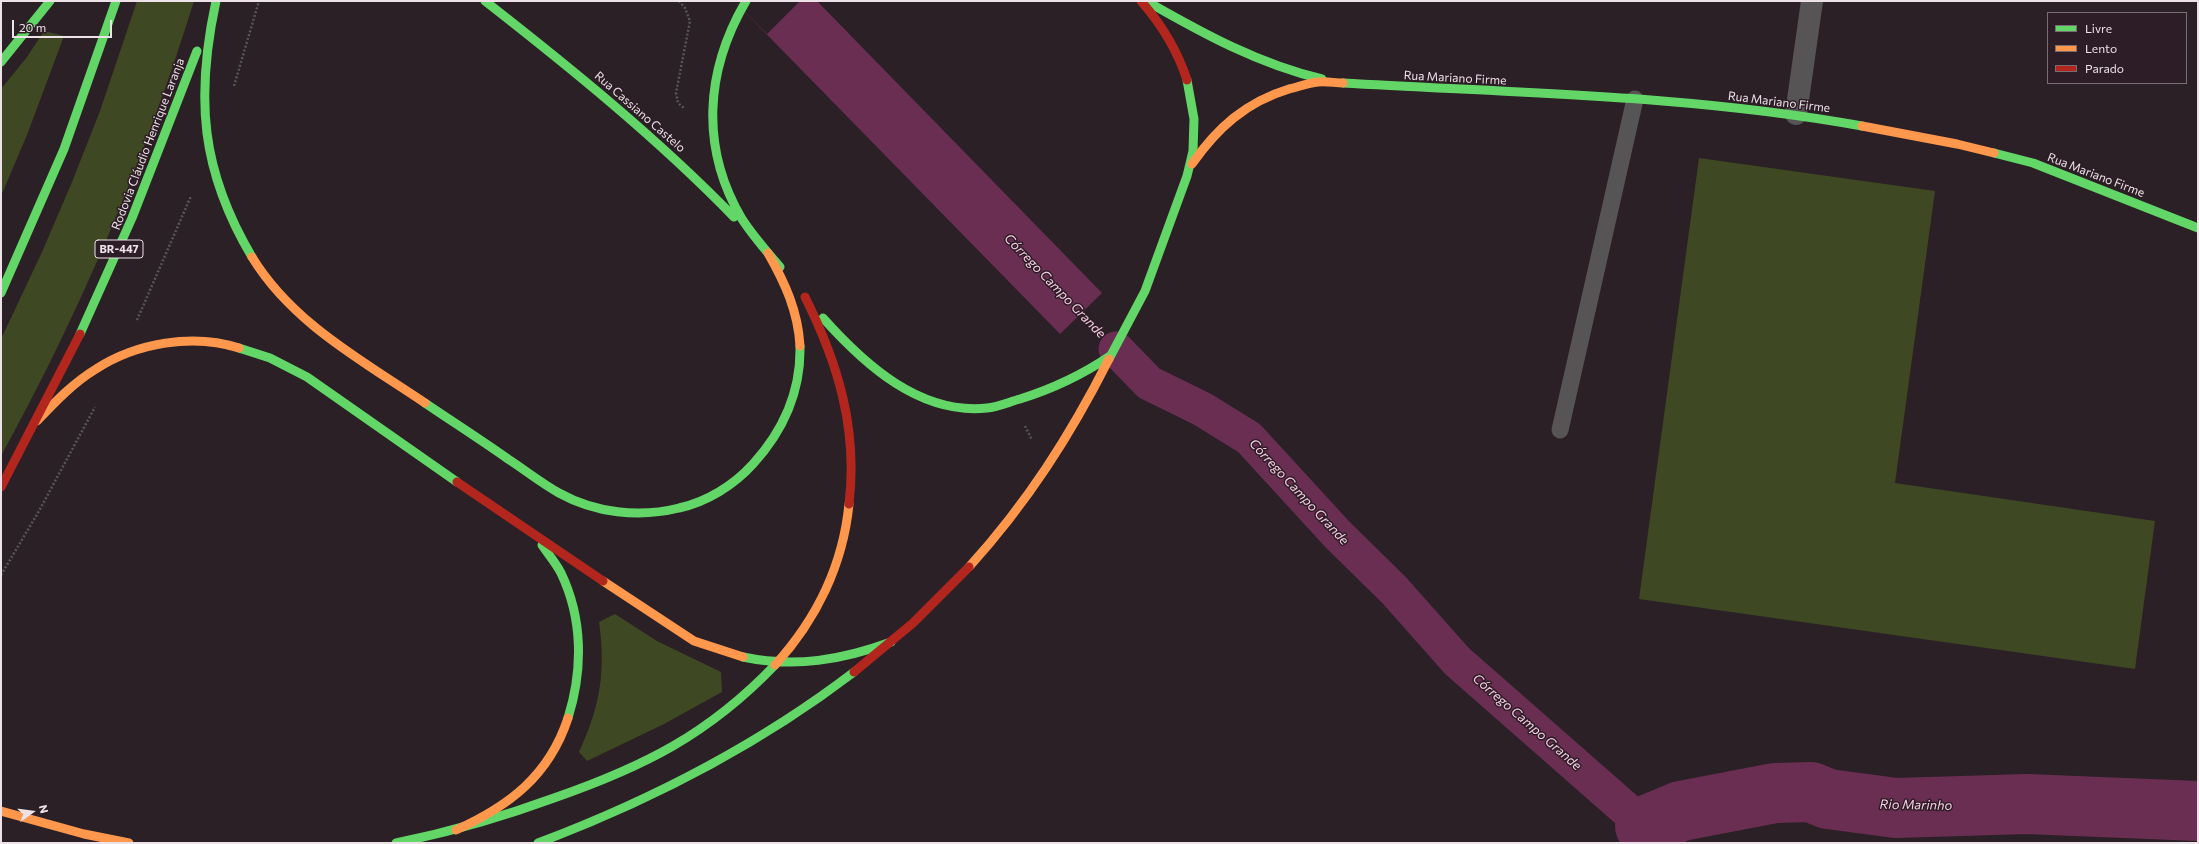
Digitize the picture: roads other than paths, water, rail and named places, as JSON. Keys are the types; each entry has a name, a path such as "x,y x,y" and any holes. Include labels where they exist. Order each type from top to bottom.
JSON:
{"main road":[{"path":"1,62 50,1"},
{"path":"1,293 54,174 81,104 116,1"},
{"path":"215,1 208,26 203,64 202,102 206,140 218,187 228,212 245,246 262,273 282,297 305,319 330,339 559,493 583,504 608,511 634,514 659,512 684,507 709,498 731,485 750,468 767,449 781,427 792,404 798,379 800,354 799,328 793,303 784,279 768,253"},
{"name":"Rodovia Cláudio Henrique Laranja","path":"1,487 73,352 115,259 166,138 215,1"},
{"name":"Rua Cassiano Castelo","path":"485,1 609,98 714,196 768,253"},
{"path":"1141,1 1166,32 1178,54 1187,78 1192,106 1194,136 1191,165"},
{"path":"1147,1 1226,46 1258,60 1316,78 1341,82"},
{"path":"744,4 727,37 718,66 713,96 713,115 717,156 726,186 739,213 768,253 844,342 886,379 933,401 959,407 985,408 1040,394 1085,373 1111,355"},
{"path":"538,843 635,805 694,777 747,747 811,706 891,642 917,619 967,569 1012,516 1055,457 1137,310 1154,268 1191,165 1203,146 1219,129 1255,102 1296,86 1318,82 1341,82"},
{"name":"Rua Mariano Firme","path":"1341,82 1635,99 1796,114 1957,144 2033,164 2198,228"},
{"path":"396,843 456,830 590,786 639,766 685,740 728,709 775,663 806,626 822,596 835,565 845,532 850,498 852,464 850,431 844,397 835,364 801,292"},
{"path":"37,421 55,400 75,382 98,367 122,355 143,348 175,342 203,341 230,344 257,351 282,362 307,377 533,535 694,641 722,653 752,660 775,663 809,664 837,660 865,653 891,642"},
{"path":"456,830 483,818 508,802 530,783 548,759 563,734 573,706 580,654 572,602 562,577 549,554 533,535"},
{"path":"1,811 84,834 129,843"}],"street":[{"path":"1796,114 1812,1"}],"lane":[{"path":"1560,430 1635,99"}],"water":[{"path":"734,1 817,1 1104,295 1063,337"}],"waterway":[{"name":"Córrego Campo Grande","path":"1116,349 1149,383 1202,409 1249,438 1337,534 1394,590 1457,661 1645,826 1668,843"},
{"name":"Rio Marinho","path":"1645,826 1681,811 1775,793 1811,792 1828,799 1896,808 2027,804 2198,811"}]}
